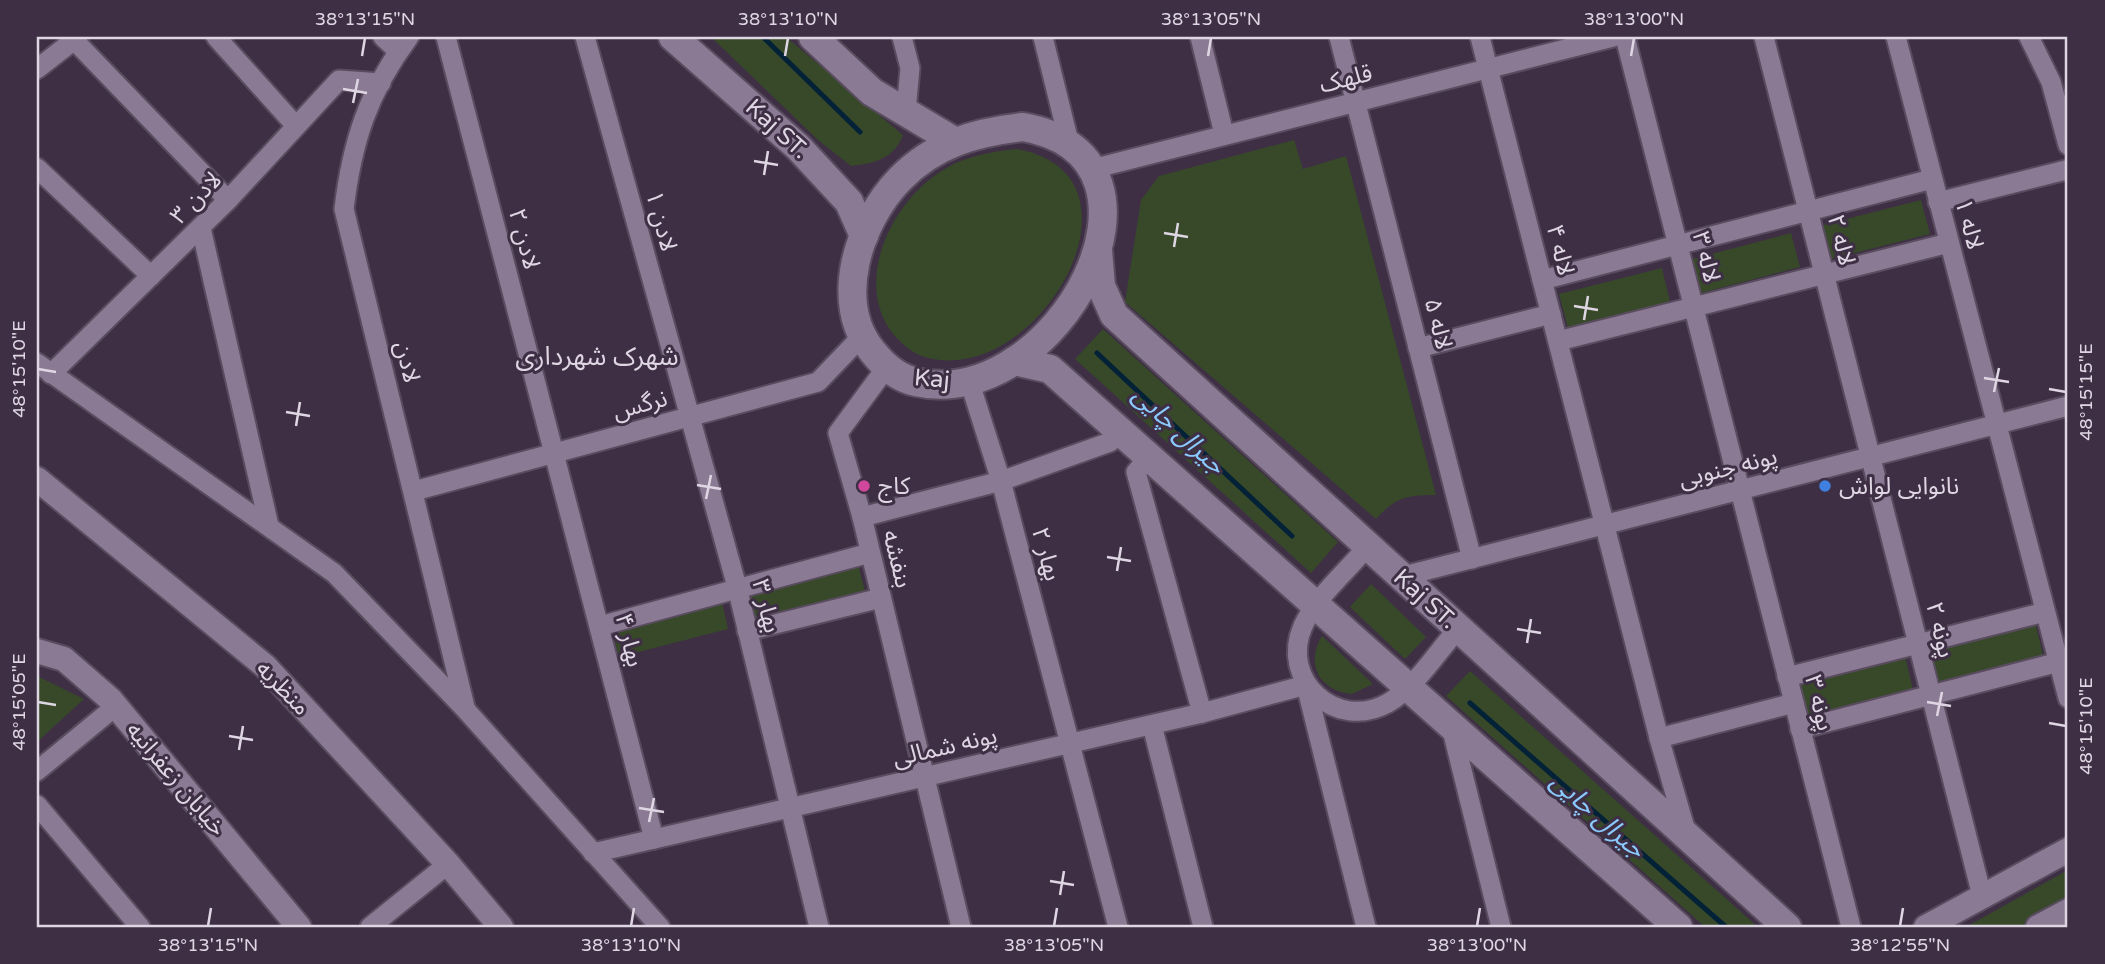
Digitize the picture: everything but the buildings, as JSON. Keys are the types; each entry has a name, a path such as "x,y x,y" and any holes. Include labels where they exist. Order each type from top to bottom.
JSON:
{"main road":[{"name":"Kaj ST.","path":"673,37 799,147 849,202 864,236"},
{"path":"813,37 872,92 954,141"},
{"name":"Kaj","path":"1023,127 1047,131 1069,142 1092,169 1103,195 1098,250 1080,294 1059,323 1052,332 1014,361 969,380 947,384 915,382 886,368 861,337 852,297 855,266 864,236 879,206 900,180 925,158 954,141 988,130 1023,127"},
{"name":"Kaj ST.","path":"1098,250 1101,286 1114,315 1787,927"},
{"path":"1014,361 1050,369 1678,927"}],"street":[{"path":"216,37 296,126"},
{"path":"383,37 403,44"},
{"name":"لادن ۲","path":"446,37 556,453"},
{"name":"لادن ۱","path":"585,37 689,418"},
{"path":"902,37 910,68 906,112"},
{"path":"1043,37 1069,142"},
{"path":"1200,37 1224,134"},
{"name":"لاله ۵","path":"1339,37 1472,559"},
{"name":"لاله ۴","path":"1480,37 1659,738 1688,837"},
{"name":"قلهک","path":"1092,169 1612,37"},
{"name":"لاله ۳","path":"1625,37 1740,490"},
{"name":"لاله ۲","path":"1764,37 1871,456"},
{"name":"لاله ۱","path":"1896,37 2045,612 2060,649 2068,698"},
{"path":"2029,37 2051,82 2068,145"},
{"path":"37,69 76,38 228,200"},
{"name":"لادن","path":"403,44 367,108 350,158 344,209 465,709"},
{"name":"لادن ۳","path":"44,368 151,276 201,228 340,80 381,83"},
{"path":"37,168 151,276"},
{"path":"1938,202 2066,170"},
{"path":"1542,280 1932,179"},
{"path":"201,228 269,526"},
{"path":"1558,341 1949,243"},
{"path":"1418,348 1551,314"},
{"name":"نرگس","path":"414,491 818,382 861,337"},
{"path":"44,368 334,573 465,709 660,927"},
{"name":"بنفشه","path":"886,368 838,433 862,517 961,927"},
{"name":"بهار ۲","path":"969,380 1001,481 1072,743 1118,927"},
{"name":"پونه جنوبی","path":"1400,577 2068,406"},
{"name":"بهار ۳","path":"689,418 737,587 819,927"},
{"path":"862,517 1001,481 1110,442 1121,432"},
{"name":"بهار ۴","path":"556,453 654,839"},
{"name":"پونه ۲","path":"1871,456 1982,896"},
{"path":"1149,457 1136,472 1202,713"},
{"name":"منظریه","path":"38,483 265,666 448,864 501,927"},
{"name":"پونه ۳","path":"1740,490 1851,927"},
{"path":"1366,927 1306,685 1297,662 1297,642 1304,624 1316,606 1367,547"},
{"path":"600,625 870,553"},
{"path":"747,631 881,598"},
{"path":"1787,677 2045,612"},
{"path":"1306,685 1316,697 1333,708 1353,712 1378,708 1407,687 1458,629"},
{"path":"1800,729 1931,695 2060,649"},
{"name":"خیابان زعفرانیه","path":"37,651 64,659 116,706 299,927"},
{"name":"پونه شمالی","path":"593,853 1152,725 1306,685"},
{"path":"1659,738 1794,703"},
{"path":"37,771 116,706"},
{"path":"1152,725 1203,927"},
{"path":"1451,726 1501,927"},
{"path":"37,805 140,927"},
{"path":"1926,927 2068,850"},
{"path":"370,927 448,864"},
{"path":"2038,927 2068,911"}],"green space":[{"path":"711,37 786,37 903,135 899,143 882,158 851,166 818,140"},
{"path":"1294,140 1303,169 1346,156 1436,495 1403,499 1390,506 1376,519 1125,302 1141,200 1159,176"},
{"path":"1017,149 1058,166 1079,196 1081,233 1068,273 1043,310 1010,340 970,358 928,358 918,355 894,335 882,315 877,293 877,271 891,226 920,188 946,168 975,156"},
{"path":"1921,200 1930,234 1827,260 1819,226"},
{"path":"1791,233 1800,267 1697,294 1689,260"},
{"path":"1662,268 1670,302 1568,328 1559,294"},
{"path":"1103,329 1338,542 1311,573 1075,359"},
{"path":"858,564 865,591 755,619 749,593"},
{"path":"1371,584 1426,637 1405,659 1350,607"},
{"path":"722,602 728,629 619,657 612,631"},
{"path":"2035,622 2044,659 1938,686 1928,649"},
{"path":"1322,636 1373,684 1352,694 1331,688 1324,682 1315,666 1317,646"},
{"path":"1905,656 1914,694 1807,721 1798,683"},
{"path":"1470,671 1758,927 1705,927 1446,696"},
{"path":"37,676 84,699 37,742"},
{"path":"2068,870 2068,902 2022,927 1966,927"}],"waterway":[{"name":"جیرال چایی","path":"763,37 860,132"},
{"name":"جیرال چایی","path":"1097,353 1292,536"},
{"name":"جیرال چایی","path":"1470,703 1726,927"}],"place":[{"name":"کاج","path":"864,486"},
{"name":"نانوایی لواش","path":"1825,486"}],"district":[{"name":"شهرک شهرداری","path":"597,356"}]}
